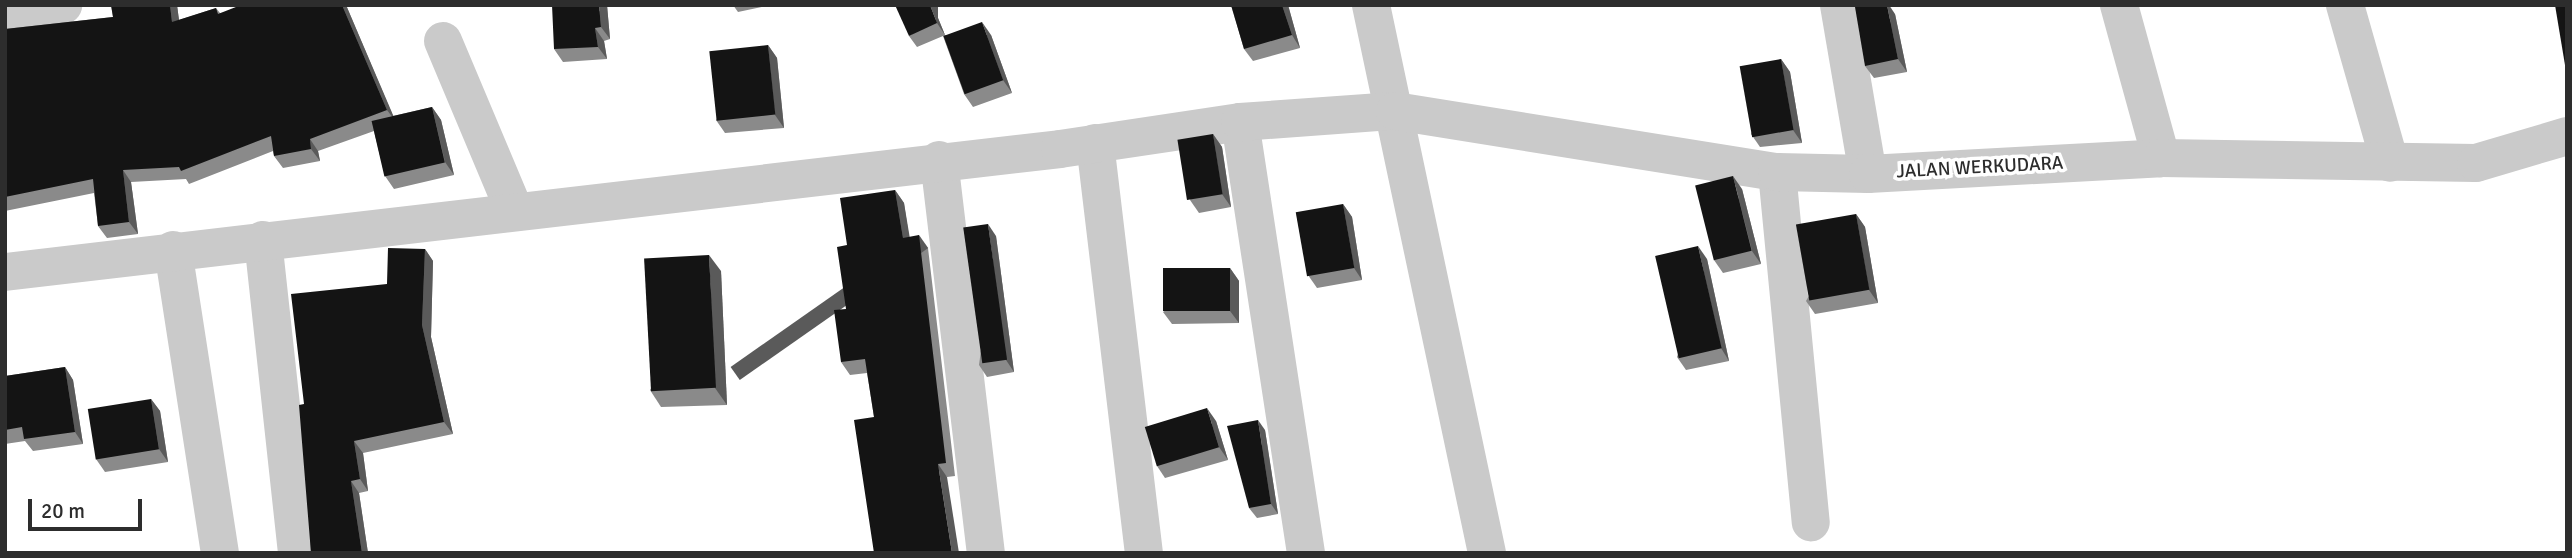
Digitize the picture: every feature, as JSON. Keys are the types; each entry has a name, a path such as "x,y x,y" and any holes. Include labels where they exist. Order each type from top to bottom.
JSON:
{"street":[{"path":"5,14 63,5"},
{"path":"1371,5 1487,553"},
{"path":"1839,5 1868,174"},
{"path":"2119,5 2161,158"},
{"path":"2345,5 2390,163"},
{"path":"443,41 514,210"},
{"name":"JALAN WERKUDARA","path":"5,272 173,250 1096,143 1240,122 1395,110 1777,172 1868,174 2161,158 2476,163 2567,136"},
{"path":"1240,122 1306,553"},
{"path":"1096,143 1144,553"},
{"path":"939,160 986,553"},
{"path":"1777,172 1811,522"},
{"path":"263,240 297,553"},
{"path":"173,250 220,553"}],"building":[{"path":"111,5 170,5 172,22 216,8 218,14 241,5 342,5 387,110 310,139 311,149 274,156 271,136 181,171 179,167 123,170 129,222 98,226 93,179 5,197 5,29 113,17"},
{"path":"552,5 599,5 601,27 595,28 598,47 554,49"},
{"path":"895,5 930,5 937,23 909,36"},
{"path":"1231,5 1282,5 1292,35 1244,49"},
{"path":"1887,5 1898,59 1865,66 1855,7"},
{"path":"2555,5 2567,5 2567,77"},
{"path":"982,22 1003,80 965,94 943,36"},
{"path":"768,45 775,115 717,121 709,51"},
{"path":"1781,59 1794,130 1752,137 1740,66"},
{"path":"432,107 445,163 384,176 372,121"},
{"path":"1213,134 1223,194 1187,200 1177,140"},
{"path":"1733,176 1752,251 1714,260 1695,185"},
{"path":"895,190 903,238 919,235 946,463 938,464 952,553 874,553 854,420 874,417 865,359 841,362 834,310 846,309 837,247 847,245 840,198"},
{"path":"1343,204 1354,268 1307,276 1296,212"},
{"path":"1856,214 1869,290 1809,300 1796,225"},
{"path":"988,224 1007,360 982,363 963,227"},
{"path":"1698,246 1722,348 1679,358 1655,256"},
{"path":"388,248 425,249 422,325 444,422 354,441 360,479 351,481 362,553 311,553 299,405 304,404 291,294 387,284"},
{"path":"709,255 716,388 651,391 644,258"},
{"path":"1163,268 1230,268 1230,311 1163,311"},
{"path":"65,367 75,432 24,439 22,427 5,430 5,376"},
{"path":"151,399 159,449 96,459 88,409"},
{"path":"1207,408 1219,447 1157,466 1145,427"},
{"path":"1258,420 1271,504 1249,508 1227,426"}]}
